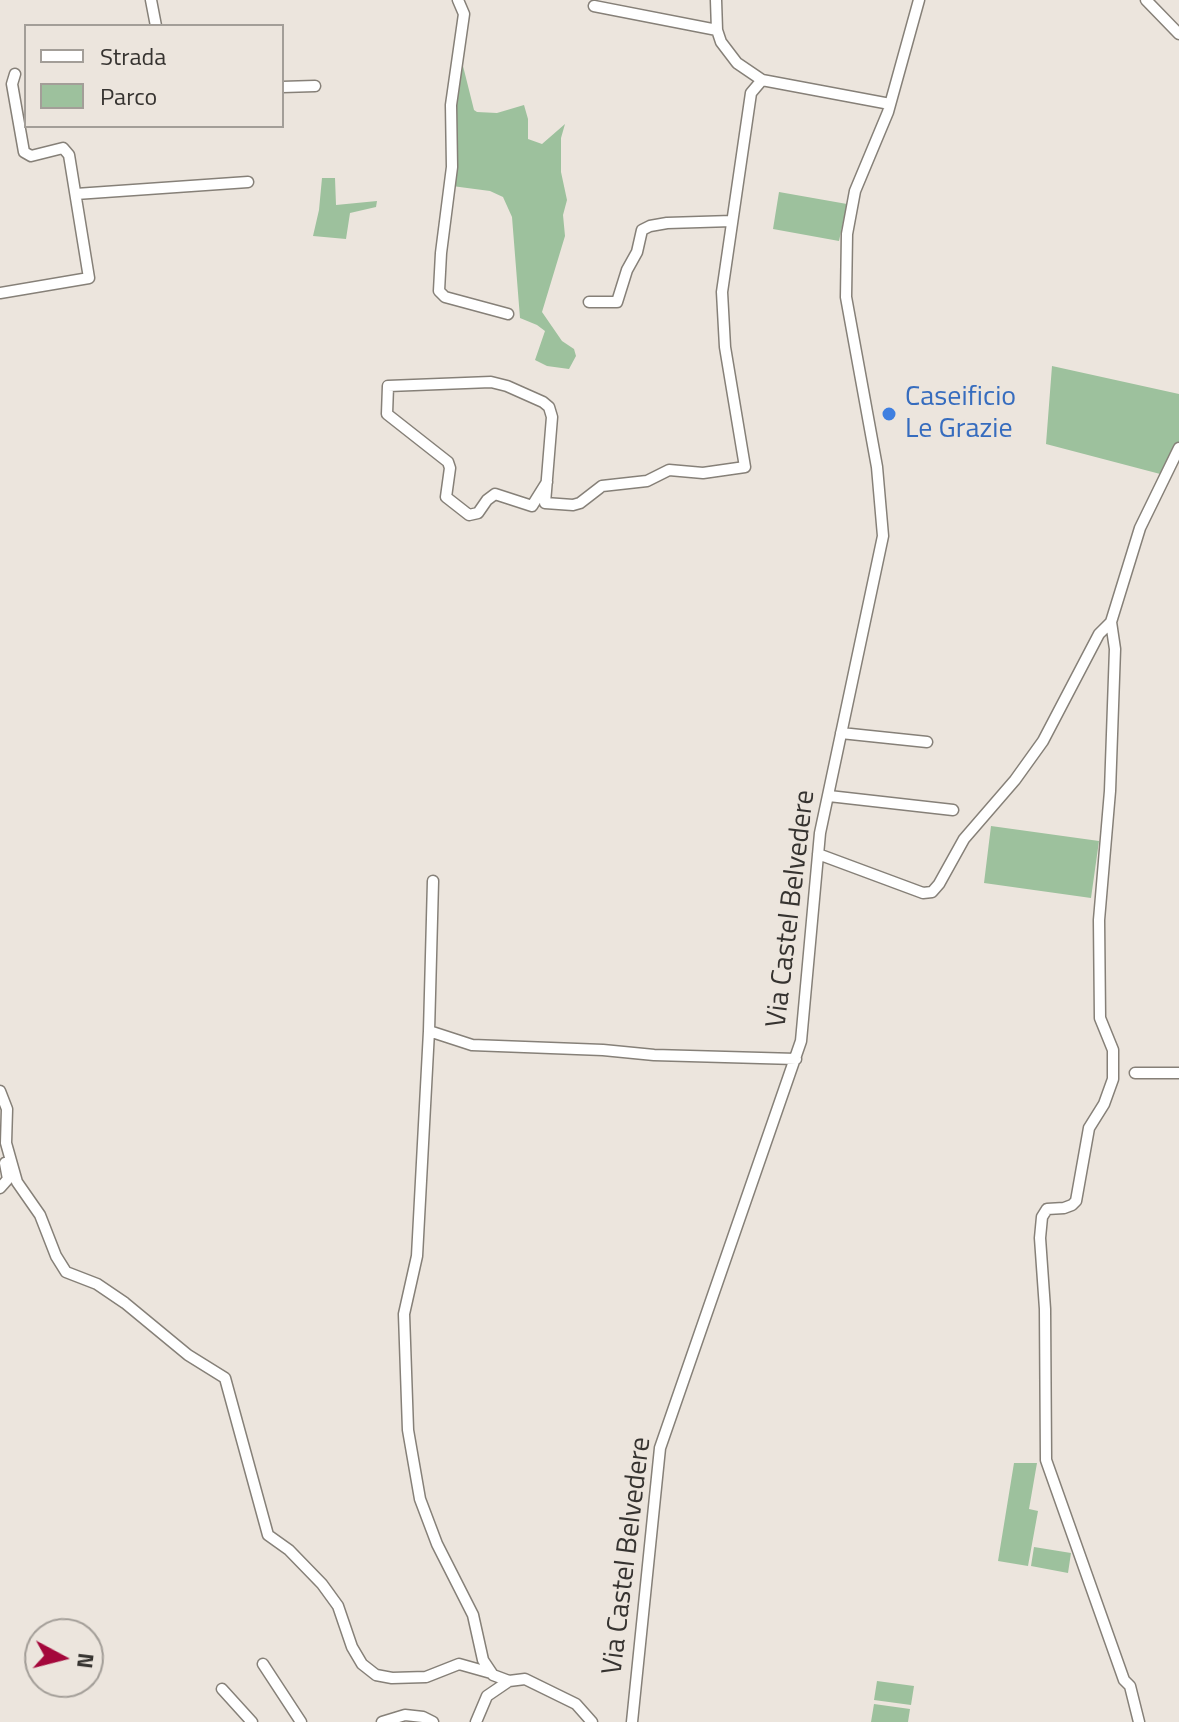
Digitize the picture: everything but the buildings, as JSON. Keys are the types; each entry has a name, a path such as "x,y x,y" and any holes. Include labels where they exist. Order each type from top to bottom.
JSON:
{"street":[{"path":"151,0 156,24"},
{"path":"458,0 464,14 451,105 452,167 439,291 445,297 508,314"},
{"path":"716,0 717,30 731,57 762,80 890,104"},
{"name":"Via Castel Belvedere","path":"632,1722 660,1448 796,1059 804,1019 818,854 883,536 877,467 846,297 845,249 855,191 890,104 919,0"},
{"path":"1146,0 1179,34"},
{"path":"594,6 717,30"},
{"path":"0,293 89,278 66,150 58,148 31,156 24,152 12,84 15,74"},
{"path":"547,482 532,506 495,494 478,513 469,515 446,497 448,462 387,414 388,386 491,382 543,402 552,412 547,482 545,503 573,505 602,486 647,481 669,470 703,473 745,467 725,347 722,275 747,103 762,80"},
{"path":"284,87 315,86"},
{"path":"76,194 248,182"},
{"path":"589,302 617,302 627,270 637,252 642,230 667,223 732,221"},
{"path":"1139,1722 1130,1686 1124,1680 1046,1460 1042,1217 1047,1209 1064,1208 1076,1201 1089,1128 1104,1104 1113,1079 1113,1050 1100,1018 1099,920 1110,802 1115,649 1111,622 1140,528 1179,448"},
{"path":"818,854 923,893 932,892 977,821 1015,780 1043,741 1099,634 1111,622"},
{"path":"841,733 927,742"},
{"path":"829,796 953,810"},
{"path":"433,881 417,1256 404,1314 408,1430 420,1499 437,1544 473,1615 483,1660 491,1673"},
{"path":"429,1031 472,1045 796,1059"},
{"path":"1135,1073 1179,1073"},
{"path":"0,1091 7,1109 6,1143 19,1189 40,1215 56,1256 66,1272 97,1284 188,1355 225,1378 268,1535 289,1550 322,1584 338,1606 352,1647 362,1664 376,1675 392,1678 426,1677 459,1664 509,1681"},
{"path":"0,1188 8,1179 1,1151 6,1143"},
{"path":"263,1664 301,1722"},
{"path":"476,1722 487,1696 509,1681 529,1679 576,1704 592,1722"},
{"path":"222,1689 252,1722"},
{"path":"382,1722 405,1715 433,1722"}],"green space":[{"path":"462,62 477,112 497,113 524,105 528,139 542,144 565,124 561,138 561,172 567,200 563,215 565,236 542,312 562,341 574,349 576,356 569,369 547,366 535,360 545,331 520,318 512,217 503,197 490,191 452,186 457,138 455,108"},
{"path":"322,178 335,178 336,205 377,201 376,207 350,213 346,239 313,236"},
{"path":"779,192 847,204 839,241 773,229"},
{"path":"1052,366 1179,394 1179,445 1164,475 1046,444"},
{"path":"991,826 1099,841 1091,898 984,883"},
{"path":"1014,1463 1037,1463 1029,1509 1038,1511 1028,1566 998,1561"},
{"path":"1034,1547 1071,1553 1068,1573 1031,1566"},
{"path":"877,1681 914,1686 911,1705 874,1700"},
{"path":"874,1704 910,1709 908,1722 871,1722"}],"place":[{"name":"Caseificio Le Grazie","path":"889,414"}]}
